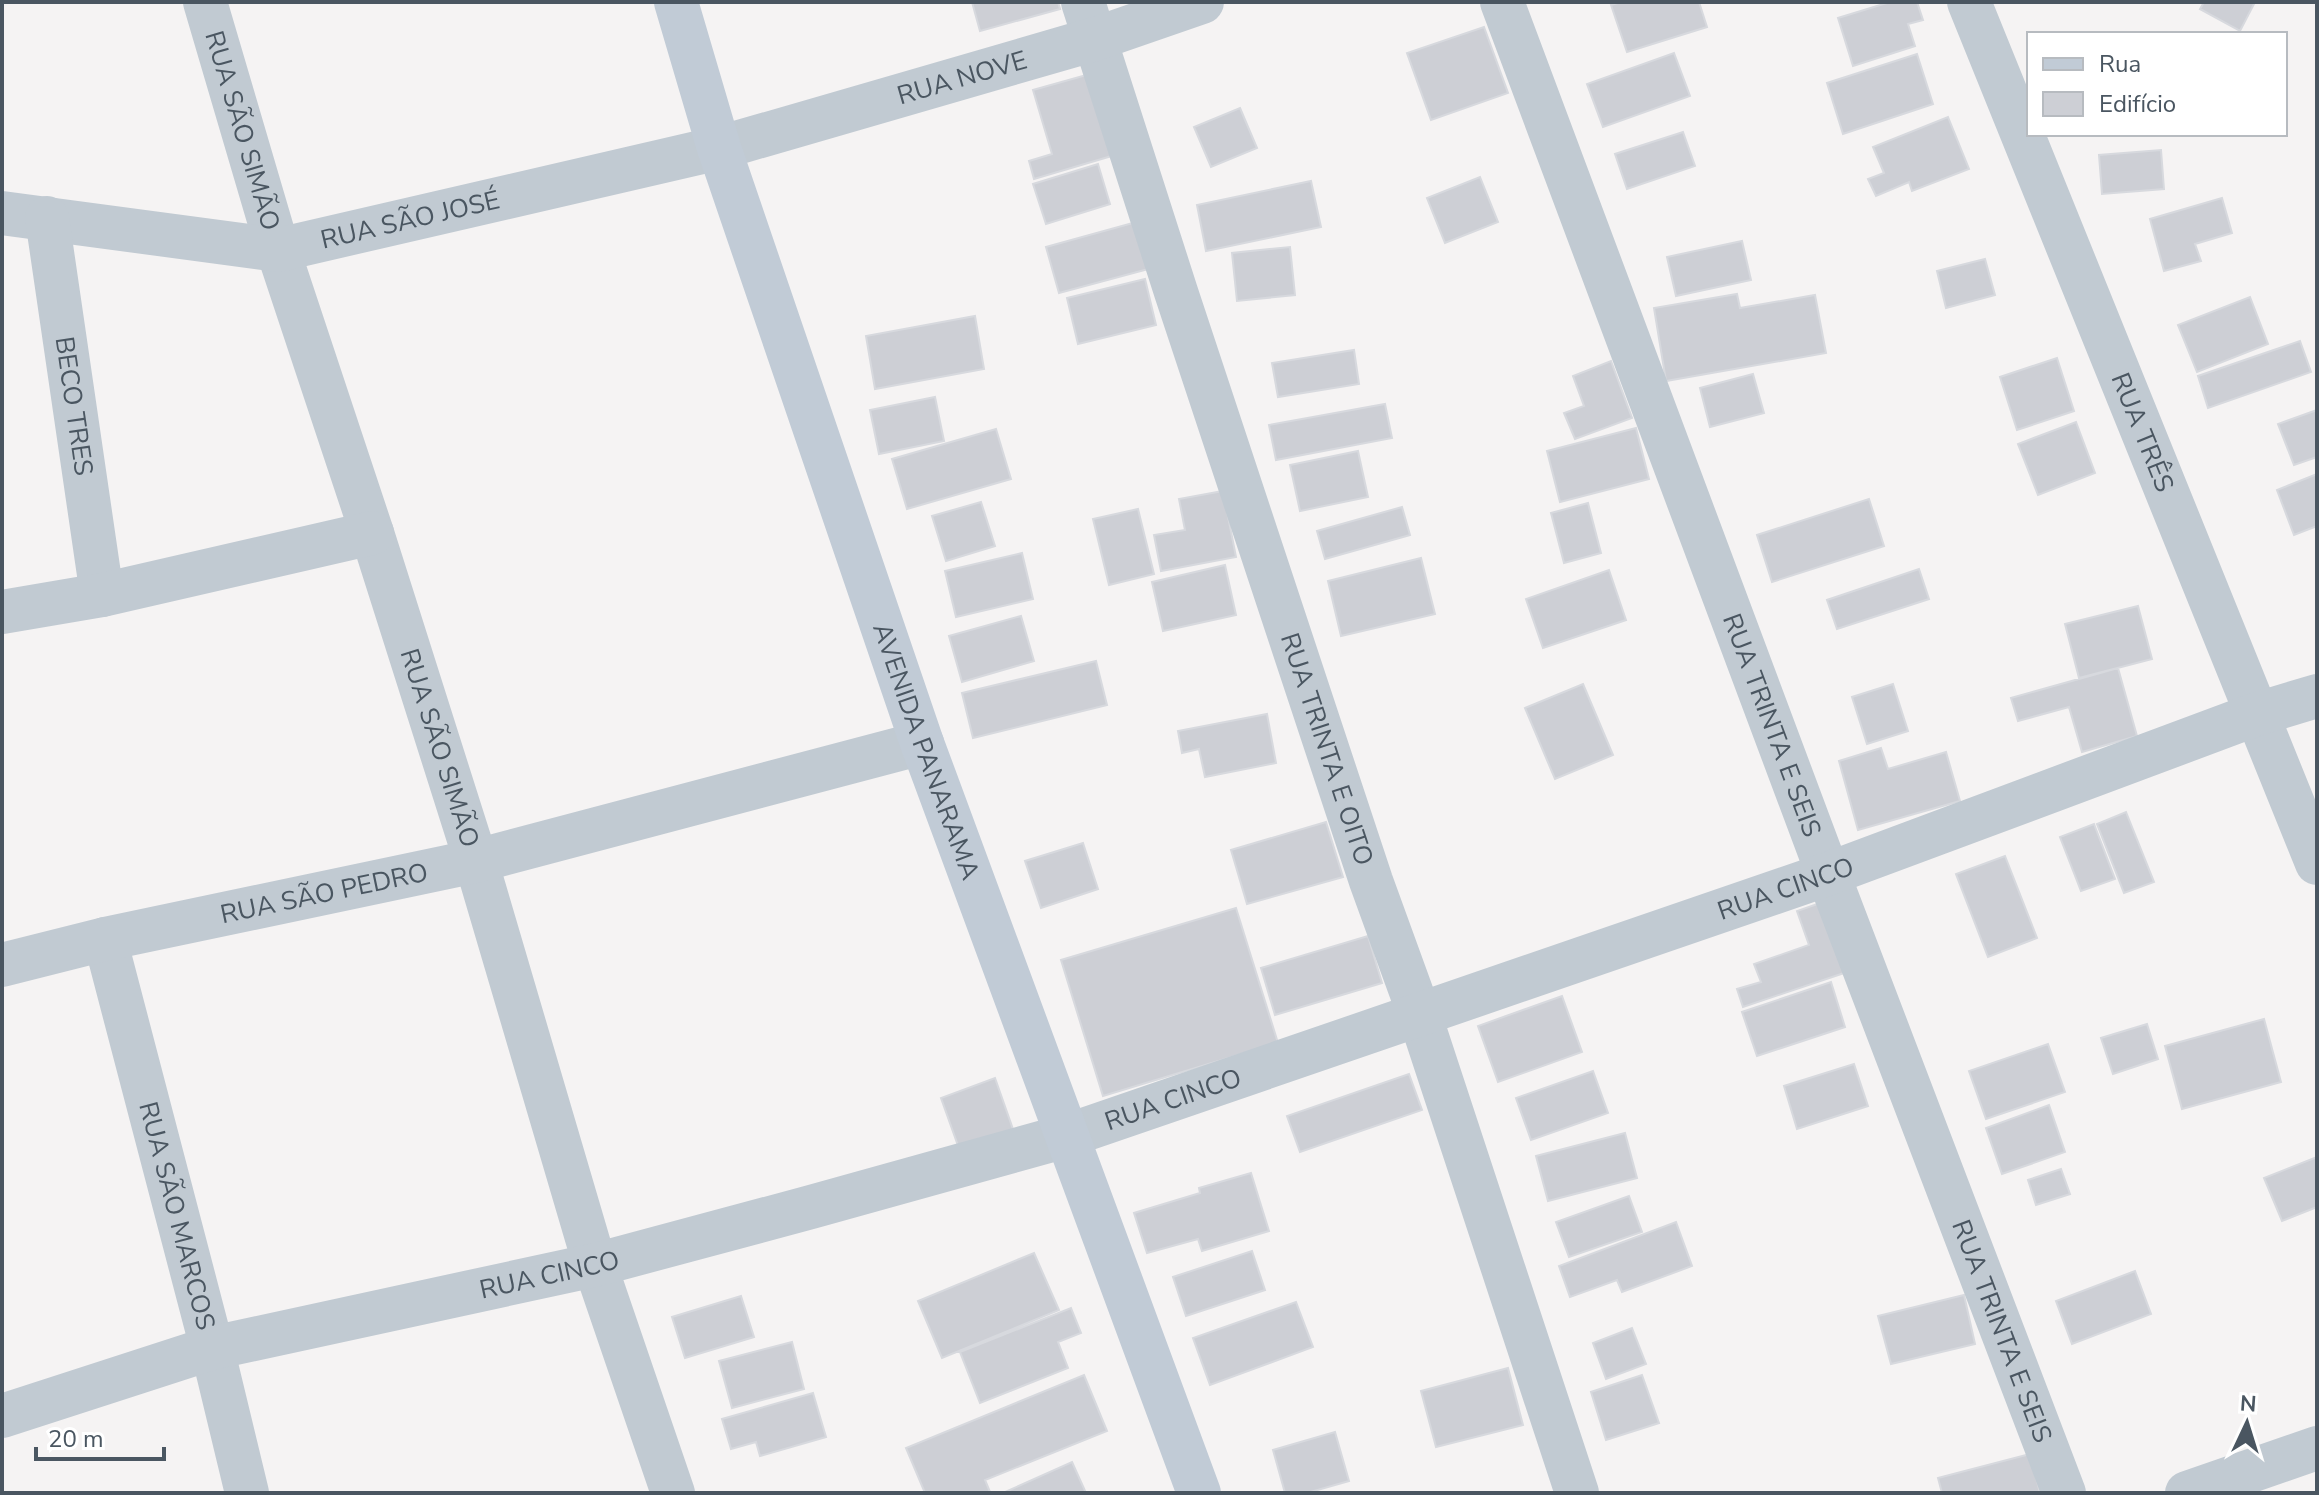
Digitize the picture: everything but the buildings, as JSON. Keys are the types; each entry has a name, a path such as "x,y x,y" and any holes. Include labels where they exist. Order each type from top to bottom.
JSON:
{"street":[{"name":"RUA SÃO SIMÃO","path":"205,2 278,250 476,861 595,1265 673,1493"},
{"name":"AVENIDA PANARAMA","path":"676,2 719,148 922,743 1199,1493"},
{"name":"RUA NOVE","path":"719,148 1089,21 1202,2"},
{"name":"RUA TRINTA E SEIS","path":"1502,2 1828,874 2064,1493"},
{"name":"RUA TRÊS","path":"1969,2 2317,863"},
{"name":"RUA TRINTA E OITO","path":"1089,21 1366,866 1420,1016 1577,1493"},
{"name":"RUA SÃO JOSÉ","path":"2,213 278,250 719,148"},
{"name":"BECO TRES","path":"47,218 102,595"},
{"path":"2,612 102,595 372,533"},
{"name":"RUA CINCO","path":"2,1416 212,1348 595,1265 1066,1136 1828,874 2257,714 2317,696"},
{"name":"RUA SÃO PEDRO","path":"2,965 105,939 476,861 922,743"},
{"name":"RUA SÃO MARCOS","path":"105,939 247,1493"},
{"path":"2187,1493 2317,1448"}]}
